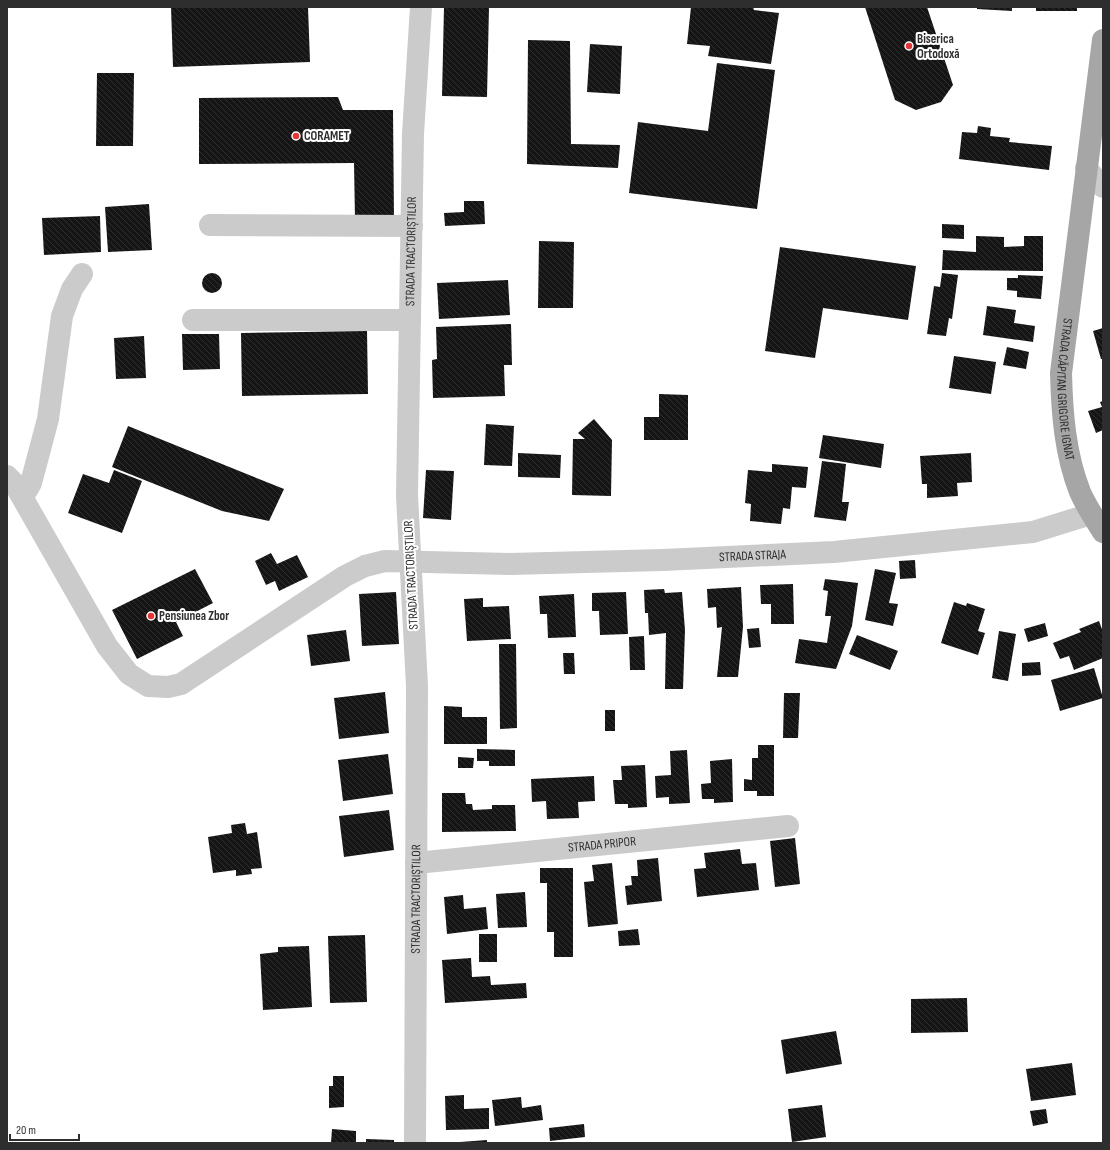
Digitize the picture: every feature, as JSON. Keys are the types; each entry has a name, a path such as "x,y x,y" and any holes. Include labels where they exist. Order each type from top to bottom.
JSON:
{"main road":[{"name":"STRADA CĂPITAN GRIGORE IGNAT","path":"1103,40 1061,373 1062,413 1073,472 1080,493 1103,532"}],"street":[{"name":"STRADA TRACTORIȘTILOR","path":"415,1143 417,686 408,496 413,134 421,7"},
{"path":"1086,168 1103,187"},
{"path":"210,225 412,226"},
{"path":"21,495 27,490 31,483 48,419 62,316 72,289 82,274"},
{"path":"193,320 410,320"},
{"name":"STRADA STRAJA","path":"7,476 14,483 107,646 129,674 148,686 168,687 181,684 345,576 365,566 385,562 541,563 664,560 834,552 1033,532 1091,514"},
{"name":"STRADA PRIPOR","path":"416,863 788,826"}],"building":[{"path":"171,7 308,7 310,62 173,67"},
{"path":"444,7 489,7 487,97 442,96"},
{"path":"691,7 753,7 754,10 779,13 771,64 708,56 710,46 687,44"},
{"name":"Biserica Ortodoxă","path":"865,7 927,7 953,85 941,102 916,110 895,100"},
{"path":"977,7 1012,7 1012,11 977,9"},
{"path":"1036,7 1077,7 1077,11 1036,11"},
{"path":"528,40 570,41 571,144 620,145 618,168 527,164"},
{"path":"590,44 622,46 620,94 587,92"},
{"path":"717,63 775,70 757,209 629,193 638,122 708,131"},
{"path":"97,73 134,73 133,146 96,146"},
{"name":"CORAMET","path":"338,97 343,110 393,110 394,220 355,220 354,163 199,164 199,98"},
{"path":"978,126 991,128 990,136 1010,138 1009,142 1052,146 1049,170 959,159 962,132 977,133"},
{"path":"464,201 484,201 485,224 445,226 444,213 464,212"},
{"path":"149,204 152,250 108,252 105,207"},
{"path":"100,216 101,252 44,255 42,218"},
{"path":"942,224 964,225 964,239 942,238"},
{"path":"976,236 1004,237 1004,247 1024,246 1024,236 1043,236 1043,271 942,270 943,250 976,252"},
{"path":"539,241 574,242 573,308 538,308"},
{"path":"780,247 916,266 908,320 823,308 815,358 765,351"},
{"path":"208,273 216,273 222,279 222,287 216,293 208,293 202,287 202,279"},
{"path":"942,273 958,275 952,319 949,318 946,336 927,334 934,286 940,287"},
{"path":"1018,275 1043,276 1041,299 1017,297 1017,291 1007,290 1007,278 1018,278"},
{"path":"508,280 510,315 439,319 437,283"},
{"path":"987,306 1016,310 1014,323 1035,326 1033,342 983,335"},
{"path":"511,324 512,365 504,365 505,396 433,398 432,360 437,359 436,327"},
{"path":"1103,328 1103,359 1101,359 1093,331"},
{"path":"367,331 368,394 242,396 241,333"},
{"path":"182,334 219,334 220,369 183,370"},
{"path":"144,336 146,378 116,379 114,338"},
{"path":"1007,347 1029,352 1026,369 1003,365"},
{"path":"954,356 996,362 991,394 949,388"},
{"path":"659,394 688,395 688,440 644,440 644,417 659,417"},
{"path":"1103,401 1103,430 1096,433 1088,411 1102,407 1100,402"},
{"path":"594,419 612,440 611,496 572,495 573,439 585,439 578,433"},
{"path":"486,424 514,426 512,466 484,465"},
{"path":"128,426 284,489 269,521 222,511 112,467"},
{"path":"823,435 884,444 881,468 819,458"},
{"path":"518,453 561,455 560,478 518,477"},
{"path":"971,453 972,482 957,483 958,496 927,498 927,484 922,484 920,456"},
{"path":"822,461 846,464 842,502 849,502 846,521 814,517"},
{"path":"772,464 808,467 806,488 792,487 790,509 783,508 781,524 750,521 751,504 745,503 748,470 772,472"},
{"path":"114,470 142,481 122,533 68,513 83,474 109,483"},
{"path":"426,470 454,471 451,520 423,518"},
{"path":"271,553 277,564 297,555 308,577 279,591 275,581 266,585 255,561"},
{"path":"915,560 916,578 900,579 899,561"},
{"name":"Pensiunea Zbor","path":"195,569 213,603 176,622 183,636 137,659 112,610"},
{"path":"875,569 896,573 889,603 898,604 893,626 865,620"},
{"path":"825,579 858,583 852,626 836,669 795,663 799,639 827,643 831,616 825,616 828,591 823,590"},
{"path":"793,584 794,624 771,624 771,604 761,604 760,585"},
{"path":"741,587 743,627 738,677 717,677 722,627 717,628 716,607 708,608 707,589"},
{"path":"664,589 665,593 682,592 685,630 683,689 665,689 666,633 649,635 648,613 645,613 644,590"},
{"path":"396,592 399,644 362,646 359,594"},
{"path":"626,592 628,634 600,635 599,611 592,611 592,593"},
{"path":"574,594 576,637 548,638 547,614 540,614 539,596"},
{"path":"483,598 483,607 509,606 511,639 467,641 464,599"},
{"path":"954,602 966,606 967,603 985,609 978,631 985,633 978,655 941,643"},
{"path":"1099,621 1103,632 1103,658 1074,670 1069,656 1060,659 1053,643 1081,632 1079,629"},
{"path":"1045,623 1048,636 1028,642 1024,629"},
{"path":"759,628 761,647 749,648 747,629"},
{"path":"346,630 350,661 311,666 307,635"},
{"path":"999,631 1016,634 1008,681 992,678"},
{"path":"857,635 898,651 890,670 849,654"},
{"path":"644,636 645,670 630,670 629,637"},
{"path":"499,644 516,644 517,728 500,729"},
{"path":"563,653 574,653 575,674 564,674"},
{"path":"1040,662 1041,675 1022,676 1022,663"},
{"path":"1094,668 1103,698 1060,711 1051,680"},
{"path":"385,692 389,733 339,739 334,698"},
{"path":"784,693 800,693 798,738 783,738"},
{"path":"444,706 462,707 462,717 487,717 487,744 444,744"},
{"path":"605,710 615,710 615,731 605,731"},
{"path":"758,745 774,745 774,796 757,796 757,791 744,791 744,779 752,780 752,758 758,758"},
{"path":"477,749 515,750 515,766 489,766 489,761 477,761"},
{"path":"687,750 690,803 669,804 669,797 656,798 655,776 671,775 670,751"},
{"path":"388,754 393,794 343,801 338,760"},
{"path":"458,757 474,758 473,768 458,768"},
{"path":"732,759 733,802 714,803 714,799 702,799 701,784 711,783 710,761"},
{"path":"645,765 647,807 628,808 628,804 615,804 613,780 622,780 621,766"},
{"path":"594,776 595,801 578,802 579,818 547,819 546,801 532,802 531,779"},
{"path":"442,793 465,793 466,804 472,804 473,810 492,809 492,805 515,805 516,831 442,832"},
{"path":"389,810 394,850 344,857 339,816"},
{"path":"245,823 247,834 257,832 262,868 251,869 252,874 236,876 236,870 213,873 208,837 232,833 231,825"},
{"path":"795,838 800,884 775,887 770,841"},
{"path":"740,849 742,864 756,863 759,890 697,897 694,869 706,868 704,853"},
{"path":"658,858 662,901 627,905 625,886 632,885 631,876 638,876 637,860"},
{"path":"612,863 618,924 588,927 584,882 594,881 592,865"},
{"path":"540,868 573,868 573,957 554,957 554,932 547,932 547,883 540,883"},
{"path":"525,892 527,927 498,928 496,894"},
{"path":"463,895 464,909 486,907 488,929 447,934 444,897"},
{"path":"638,929 640,945 619,946 618,931"},
{"path":"479,934 497,934 497,962 479,962"},
{"path":"365,935 367,1002 330,1003 328,936"},
{"path":"309,946 312,1007 263,1010 260,954 278,952 278,947"},
{"path":"471,958 472,977 490,976 491,985 526,983 527,998 445,1003 442,960"},
{"path":"967,998 968,1032 911,1033 911,999"},
{"path":"836,1031 842,1064 786,1074 781,1040"},
{"path":"1072,1063 1076,1095 1031,1101 1026,1069"},
{"path":"333,1076 344,1076 344,1107 329,1108 329,1086 333,1086"},
{"path":"464,1095 464,1109 489,1108 489,1129 446,1130 445,1096"},
{"path":"521,1097 522,1108 541,1105 543,1120 495,1126 492,1100"},
{"path":"822,1105 826,1137 792,1142 788,1109"},
{"path":"1046,1109 1048,1123 1033,1126 1030,1111"},
{"path":"584,1124 585,1137 550,1141 549,1128"},
{"path":"332,1129 356,1131 356,1143 331,1143"},
{"path":"366,1139 394,1140 394,1143 366,1143"},
{"path":"487,1140 487,1143 460,1143 460,1142"}],"place":[{"name":"Biserica Ortodoxă","path":"909,46"},
{"name":"CORAMET","path":"296,136"},
{"name":"Pensiunea Zbor","path":"151,616"}]}
